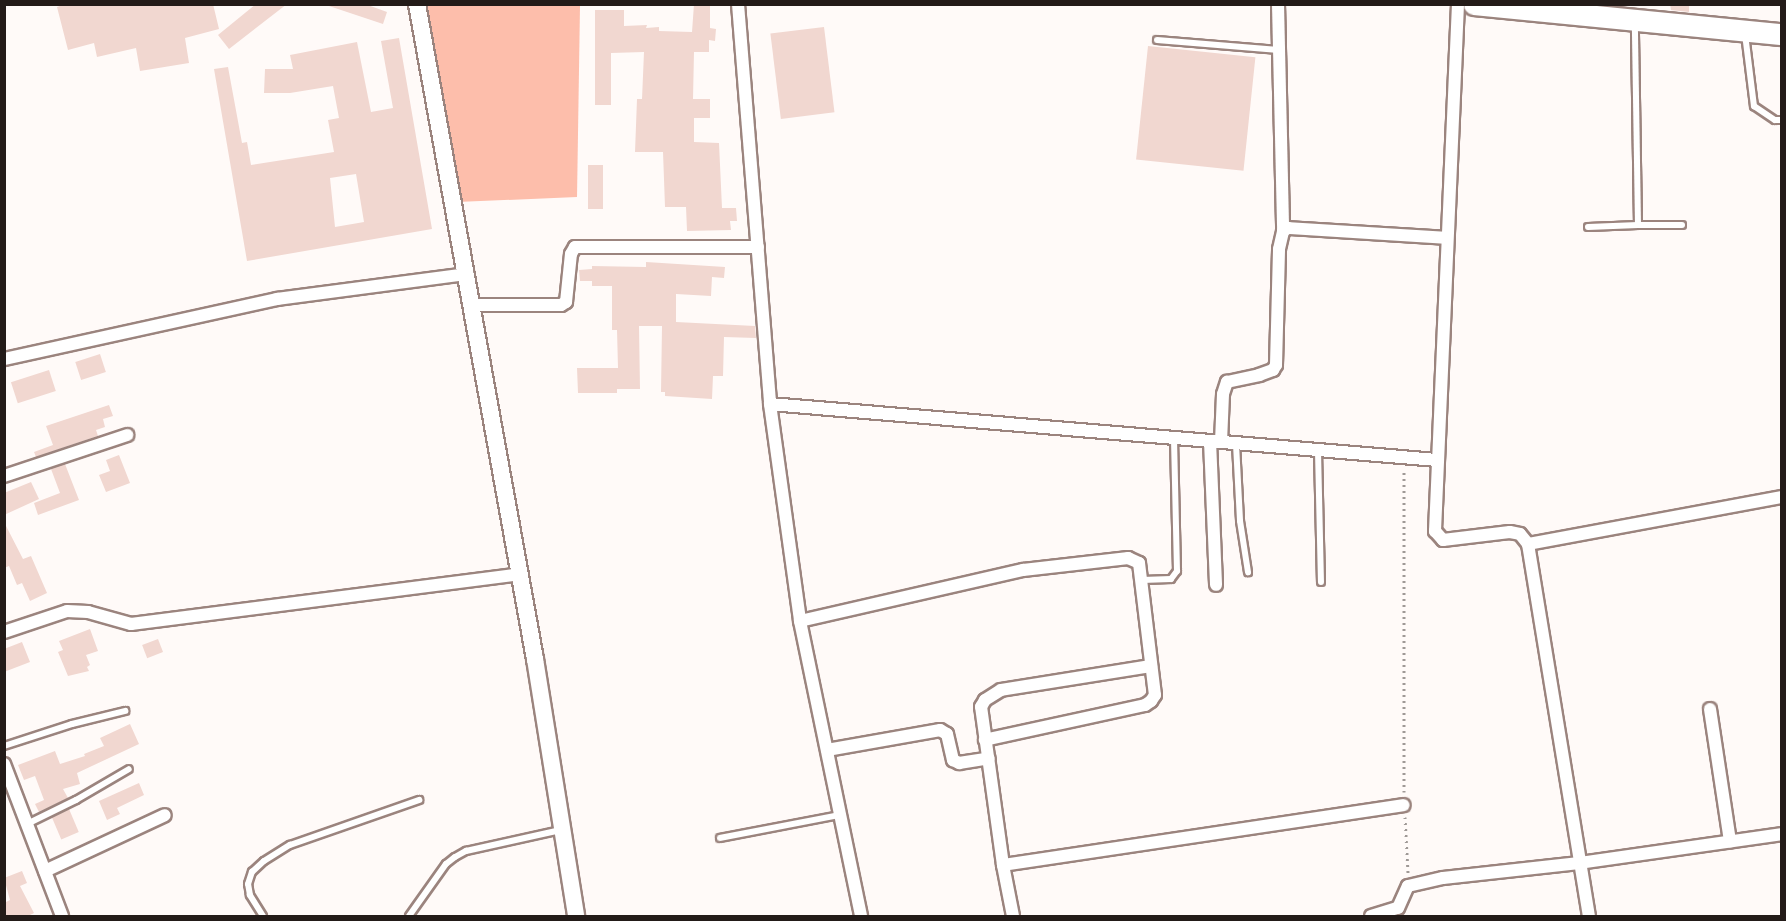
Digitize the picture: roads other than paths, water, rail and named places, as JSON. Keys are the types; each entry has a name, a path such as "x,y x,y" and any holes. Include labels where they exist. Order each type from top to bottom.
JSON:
{"highway":[{"path":"1482,5 1782,34"}],"street":[{"path":"417,4 519,574 576,916"},
{"path":"738,4 770,404 800,621 861,916"},
{"path":"1216,585 1215,442 1223,394 1227,382 1273,370 1276,365 1279,249 1283,231 1278,4"},
{"path":"1458,4 1435,527 1443,540 1510,532 1520,534 1528,544 1589,916"},
{"path":"1283,231 1288,228 1447,238"},
{"path":"471,305 561,305 566,302 571,254 575,247 758,247"},
{"path":"4,359 277,299 466,274"},
{"path":"770,404 1437,460"},
{"path":"4,476 127,435"},
{"path":"1528,544 1782,497"},
{"path":"800,621 1023,570 1133,558 1139,563 1155,695 1145,705 985,740"},
{"path":"4,632 67,611 88,612 131,624 519,574"},
{"path":"1013,916 1003,865 981,707 985,700 1001,690 1151,666"},
{"path":"1710,709 1730,842"},
{"path":"826,750 940,730 947,734 952,760 959,763 988,758"},
{"path":"4,764 62,916"},
{"path":"1003,865 1404,805"},
{"path":"45,871 165,815"},
{"path":"1371,916 1398,908 1408,886 1443,878 1579,863 1782,834"}],"lane":[{"path":"1635,20 1638,225"},
{"path":"1745,31 1754,106 1775,120 1782,120"},
{"path":"1157,40 1279,50"},
{"path":"1588,227 1682,225"},
{"path":"1142,580 1171,579 1177,571 1174,438"},
{"path":"1236,444 1240,521 1248,572"},
{"path":"1318,451 1321,582"},
{"path":"4,746 72,724 125,711"},
{"path":"27,824 76,800 129,769"},
{"path":"263,916 249,895 248,884 252,872 264,861 290,845 419,800"},
{"path":"720,838 840,815"},
{"path":"409,916 446,864 455,857 466,851 562,830"}]}
